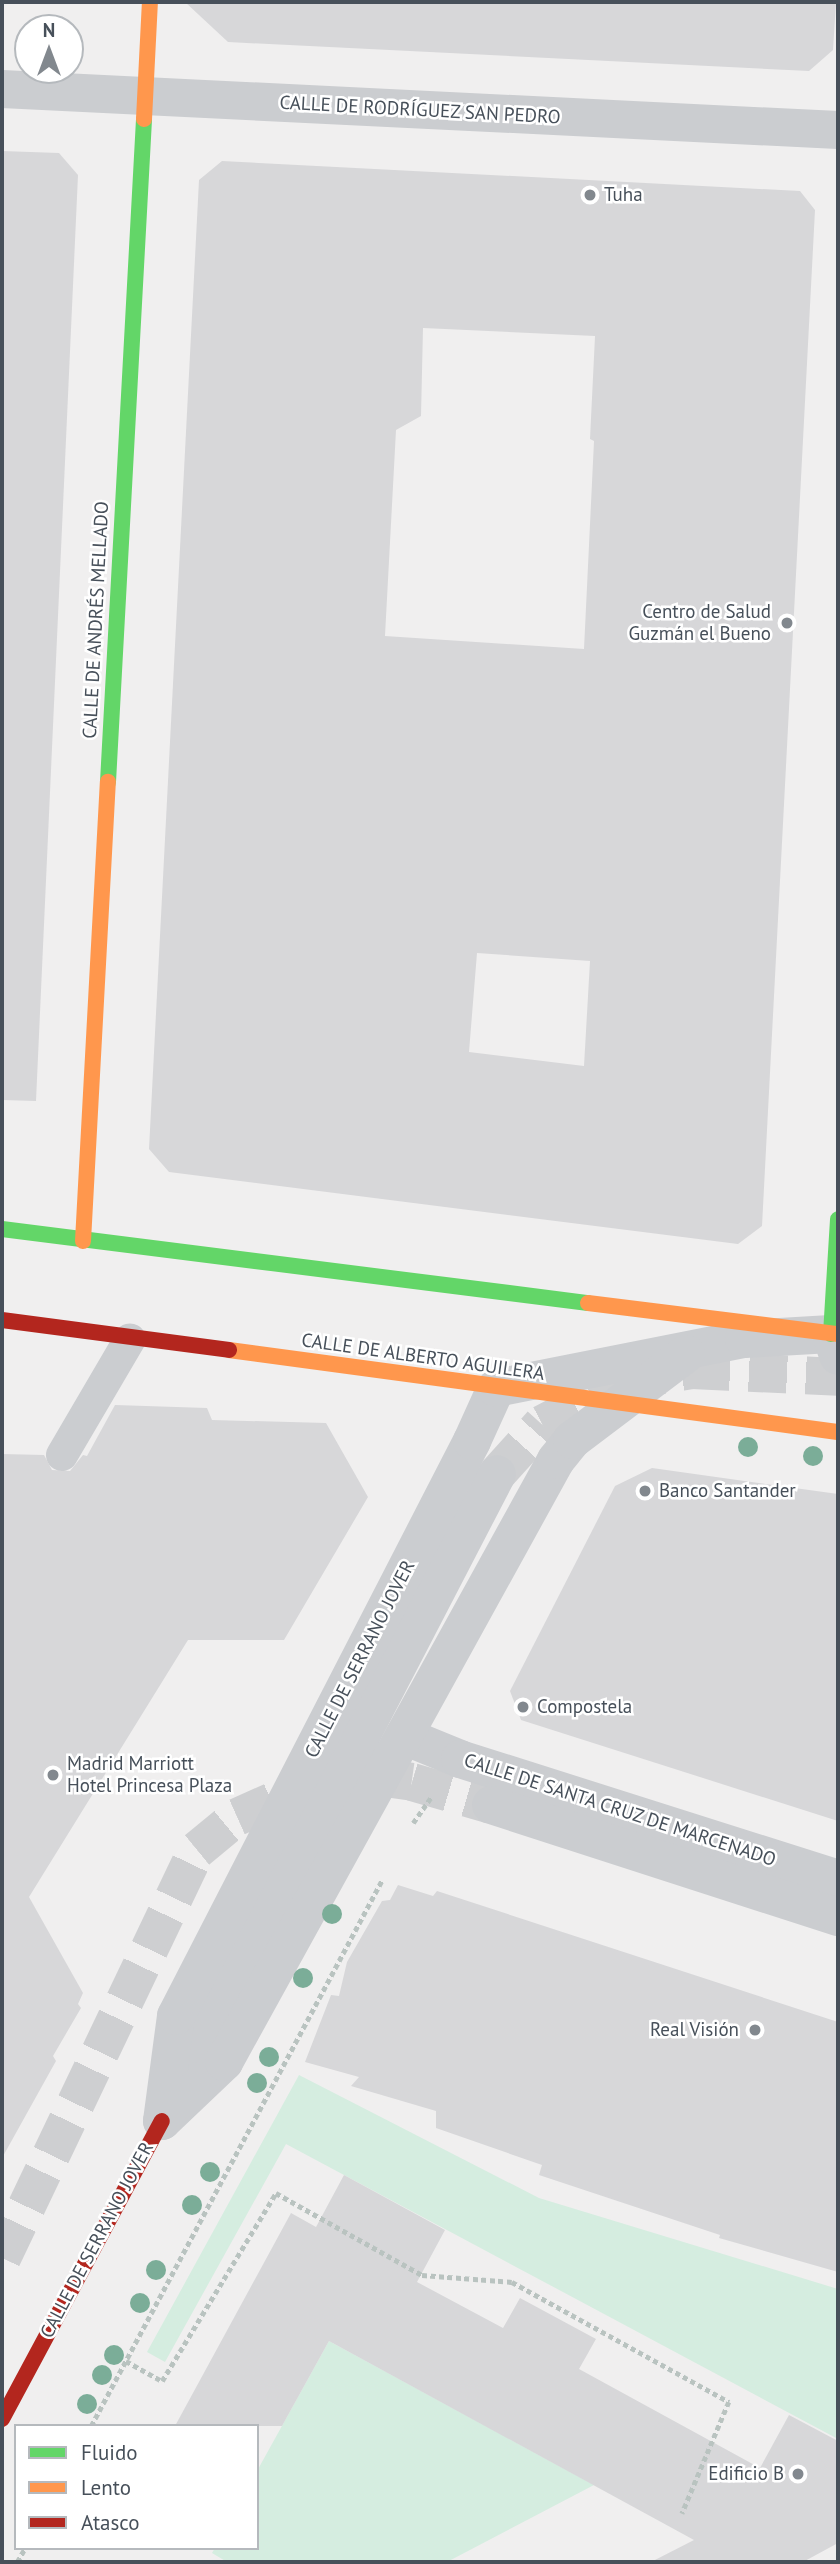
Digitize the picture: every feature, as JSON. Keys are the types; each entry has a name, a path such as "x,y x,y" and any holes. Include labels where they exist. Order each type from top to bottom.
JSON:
{"street":[{"name":"CALLE DE ANDRÉS MELLADO","path":"83,1241 150,2"},
{"name":"CALLE DE RODRÍGUEZ SAN PEDRO","path":"2,89 838,130"},
{"path":"2,1229 836,1341 838,1219"},
{"name":"CALLE DE ALBERTO AGUILERA","path":"2,1320 838,1432"},
{"name":"CALLE DE SERRANO JOVER","path":"162,2121 176,2016 472,1441 496,1388 696,1346 744,1339 836,1341"},
{"name":"CALLE DE SERRANO JOVER","path":"162,2121 224,2063 556,1460 572,1440 696,1346"},
{"name":"CALLE DE SERRANO JOVER","path":"2,2419 162,2121 497,1474"},
{"name":"CALLE DE SANTA CRUZ DE MARCENADO","path":"404,1736 460,1759 838,1879"},
{"name":"CALLE DE SANTA CRUZ DE MARCENADO","path":"491,1805 838,1917"},
{"name":"CALLE DE SERRANO JOVER","path":"2,2383 33,2360"}],"lane":[{"path":"62,1455 130,1339"}],"path":[{"path":"409,1828 460,1759"},
{"path":"92,2424 384,1877"},
{"path":"126,2361 162,2381 276,2193 422,2275 512,2282 729,2402 682,2514"}],"green space":[{"path":"299,2075 539,2198 838,2289 838,2439 286,2144 165,2362 147,2352"},
{"path":"329,2341 594,2485 447,2562 227,2562 212,2553 214,2550 259,2550 259,2467"}],"building":[{"path":"185,2 836,2 833,50 809,71 228,42"},
{"path":"2,151 59,153 78,175 36,1101 2,1100"},
{"path":"222,161 800,191 815,210 762,1226 738,1244 169,1172 149,1149 199,180","holes":["423,328 595,336 590,439 594,441 584,649 385,636 396,430 421,416","477,953 590,961 584,1066 469,1052"]},
{"name":"Madrid Marriott Hotel Princesa Plaza","path":"115,1405 207,1408 212,1420 326,1423 368,1497 284,1640 188,1640 29,1897 83,1993 78,2004 81,2008 53,2056 56,2061 2,2158 2,1454 44,1455 52,1470 70,1471 83,1455 87,1456"},
{"path":"652,1468 838,1494 838,1821 521,1720 510,1691 615,1486"},
{"path":"398,1885 433,1896 437,1891 838,2022 838,2272 719,2238 720,2235 539,2175 542,2165 436,2128 436,2111 351,2086 359,2077 305,2062 331,1995 339,1996 347,1962 382,1901 390,1900"},
{"path":"344,2175 445,2230 417,2282 503,2328 520,2298 596,2339 579,2369 760,2468 789,2415 838,2441 838,2543 803,2562 651,2562 694,2540 329,2341 282,2426 176,2424 291,2213 316,2227"}],"tunnel":[{"path":"497,1474 542,1424 625,1381 692,1370 838,1377"},
{"path":"2,2258 197,1850 237,1817 307,1786 385,1778 412,1782 491,1805"}],"traffic: fast":[{"path":"108,782 144,119"},
{"path":"831,1334 838,1219"},
{"path":"2,1229 588,1303"}],"traffic: slow":[{"path":"144,119 150,2"},
{"path":"83,1241 108,782"},
{"path":"588,1303 838,1334"},
{"path":"229,1350 838,1432"}],"traffic: jam":[{"path":"2,1320 229,1350"},
{"path":"2,2419 162,2121"}],"place":[{"name":"Tuha","path":"590,195"},
{"name":"Centro de Salud Guzmán el Bueno","path":"787,623"},
{"name":"Banco Santander","path":"645,1491"},
{"name":"Compostela","path":"523,1707"},
{"name":"Madrid Marriott Hotel Princesa Plaza","path":"53,1775"},
{"name":"Real Visión","path":"755,2030"},
{"name":"Edificio B","path":"798,2474"}]}
